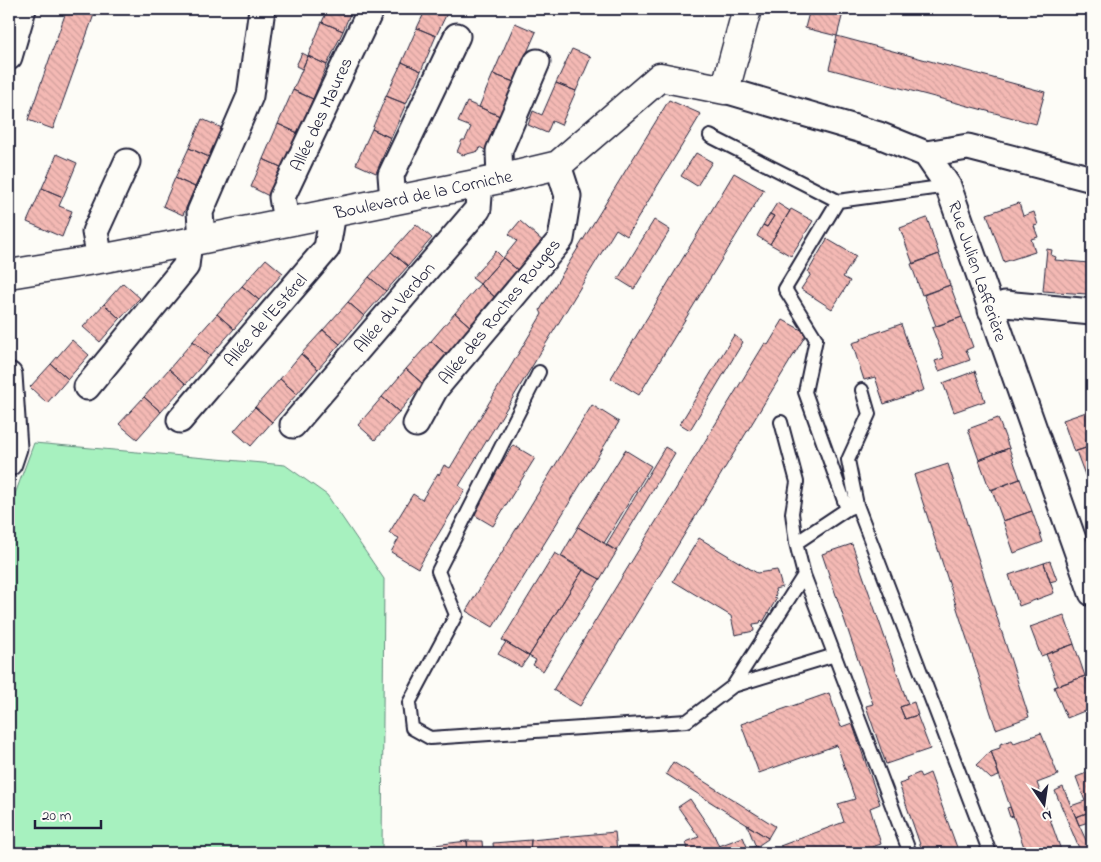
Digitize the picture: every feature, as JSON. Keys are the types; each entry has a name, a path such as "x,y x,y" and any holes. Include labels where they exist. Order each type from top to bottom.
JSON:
{"street":[{"path":"9,57 23,9"},
{"path":"86,386 186,266 196,240 200,212 250,96 262,9"},
{"name":"Allée des Maures","path":"286,222 282,197 371,9"},
{"path":"746,9 724,90 879,135 926,154 968,147 1092,179"},
{"path":"393,201 391,175 457,36"},
{"name":"Allée du Verdon","path":"293,425 478,209 490,181 499,151 537,62"},
{"name":"Boulevard de la Corniche","path":"9,274 100,259 333,213 558,165 660,77 724,90"},
{"name":"Rue Julien Lafferière","path":"926,154 948,186 1092,593"},
{"path":"100,259 95,232 127,162"},
{"name":"Allée des Roches Rouges","path":"416,424 434,389 560,239 568,196 558,165"},
{"name":"Allée de l'Estérel","path":"180,420 327,248 333,213"},
{"path":"991,310 1005,304 1092,312"},
{"path":"9,375 14,448 9,464"}],"lane":[{"path":"710,136 838,201 948,186"},
{"path":"838,201 785,289 816,339 805,392 990,853"},
{"path":"539,372 438,571 456,615 409,703 412,728 430,738 687,721 733,686 804,575"},
{"path":"852,507 848,460 869,414 862,390"},
{"path":"781,422 797,482 792,512 796,543 804,575 910,853"},
{"path":"796,543 852,507"},
{"path":"733,686 835,655"}],"green space":[{"path":"34,443 285,465 327,495 384,579 382,853 9,853 9,510"}],"building":[{"path":"67,9 96,9 53,129 28,120"},
{"path":"328,9 352,9 343,31 322,22"},
{"path":"426,9 449,9 436,36 417,28"},
{"path":"810,9 844,9 837,36 805,28"},
{"path":"322,22 343,31 327,65 308,56"},
{"path":"515,23 536,32 514,82 493,74"},
{"path":"417,28 436,36 421,71 402,62"},
{"path":"837,36 1045,92 1036,124 829,69"},
{"path":"572,49 591,57 576,91 556,83"},
{"path":"302,53 308,56 302,69 296,66"},
{"path":"308,56 327,65 313,99 293,90"},
{"path":"402,62 421,71 406,104 386,96"},
{"path":"493,74 514,82 500,116 479,107"},
{"path":"556,83 576,91 561,125 552,121 547,133 528,125 533,111 542,115"},
{"path":"293,90 313,99 298,133 278,124"},
{"path":"386,96 406,104 391,138 372,129"},
{"path":"669,100 701,114 627,236 616,229 459,486 465,490 418,568 391,552 399,538 389,533 413,494 422,500 444,465 450,468 542,314 540,310"},
{"path":"467,102 500,116 485,150 480,147 479,151 463,155 457,152 462,140 465,140 471,127 458,122"},
{"path":"202,119 222,128 209,157 189,148"},
{"path":"278,124 298,133 283,168 263,159"},
{"path":"372,129 391,138 376,173 356,164"},
{"path":"189,148 209,157 195,187 175,178"},
{"path":"696,153 712,162 697,186 681,176"},
{"path":"57,154 77,163 63,197 42,188"},
{"path":"263,159 283,168 271,197 251,187"},
{"path":"734,173 764,190 639,395 611,378"},
{"path":"175,178 195,187 183,215 163,206"},
{"path":"42,188 63,197 59,206 72,211 62,237 27,222"},
{"path":"777,203 790,211 770,244 757,236 763,225 767,227 774,216 770,214"},
{"path":"1019,203 1023,216 1034,212 1038,225 1034,226 1038,237 1031,239 1035,252 1004,262 987,214"},
{"path":"791,209 813,221 791,256 770,244"},
{"path":"770,214 774,216 767,227 763,225"},
{"path":"927,218 939,254 913,264 900,228"},
{"path":"654,220 670,230 634,289 618,279"},
{"path":"520,221 545,243 520,272 503,258 517,241 509,234"},
{"path":"416,224 432,238 408,266 391,252"},
{"path":"827,239 856,256 843,277 850,281 832,309 801,289 811,274 808,272"},
{"path":"1047,249 1052,250 1051,255 1056,257 1055,260 1089,263 1087,294 1043,291"},
{"path":"496,251 503,258 480,284 472,278"},
{"path":"391,252 408,266 386,291 369,277"},
{"path":"939,254 950,285 922,295 911,264"},
{"path":"503,258 520,272 497,299 480,284"},
{"path":"266,259 283,273 259,300 242,286"},
{"path":"369,277 386,291 364,316 348,302"},
{"path":"123,283 140,298 120,319 104,304"},
{"path":"480,284 497,299 472,328 455,313"},
{"path":"950,285 962,317 936,326 924,295"},
{"path":"242,286 259,300 234,329 217,314"},
{"path":"348,302 364,316 340,344 323,330"},
{"path":"104,304 120,319 100,342 83,327"},
{"path":"455,313 472,328 448,356 431,341"},
{"path":"217,314 234,329 210,356 193,341"},
{"path":"962,317 973,347 966,350 970,360 939,371 935,361 944,358 932,328"},
{"path":"783,320 807,333 580,706 553,690 765,343 768,345"},
{"path":"901,324 924,390 884,404 875,377 864,380 852,343"},
{"path":"323,330 340,344 318,369 301,354"},
{"path":"734,335 743,342 690,430 680,424"},
{"path":"72,340 89,355 68,379 51,364"},
{"path":"193,341 210,356 186,384 169,369"},
{"path":"431,341 448,356 423,384 406,369"},
{"path":"301,354 318,369 297,394 280,379"},
{"path":"51,364 68,379 47,403 30,387"},
{"path":"169,369 186,384 161,412 144,397"},
{"path":"406,369 423,384 399,412 382,397"},
{"path":"975,371 985,401 954,412 943,383"},
{"path":"280,379 297,394 272,422 255,407"},
{"path":"144,397 161,412 137,439 119,424"},
{"path":"382,397 399,412 375,440 358,425"},
{"path":"592,405 619,422 493,627 466,611"},
{"path":"255,407 272,422 251,446 234,431"},
{"path":"1092,410 1092,446 1074,452 1063,420"},
{"path":"998,418 1009,448 979,460 968,429"},
{"path":"513,445 535,458 493,526 471,513"},
{"path":"1092,446 1092,481 1088,483 1076,451"},
{"path":"665,447 675,453 616,551 606,545"},
{"path":"1009,448 1020,479 990,490 979,460"},
{"path":"625,450 651,466 604,543 578,527"},
{"path":"948,464 1029,717 996,729 914,475"},
{"path":"1020,479 1032,511 1003,521 992,490"},
{"path":"1092,481 1092,496 1088,483"},
{"path":"1032,511 1043,542 1014,553 1003,521"},
{"path":"578,527 617,551 600,579 561,556"},
{"path":"699,538 757,573 777,570 782,587 775,589 776,595 774,597 777,598 763,622 761,620 760,623 753,624 754,631 735,635 731,616 673,581"},
{"path":"852,544 908,704 900,707 905,719 917,715 930,749 886,764 866,706 873,704 822,554"},
{"path":"555,553 583,570 529,656 502,640"},
{"path":"1050,561 1057,580 1050,582 1044,563"},
{"path":"1044,563 1054,593 1019,606 1009,575"},
{"path":"583,570 600,579 543,671 533,665 536,660 529,656"},
{"path":"1064,615 1074,644 1041,656 1030,627"},
{"path":"506,642 529,656 521,667 498,654"},
{"path":"1074,644 1085,676 1058,686 1046,654"},
{"path":"1085,676 1092,695 1092,708 1067,718 1054,687"},
{"path":"829,693 841,727 852,723 880,804 870,808 881,844 855,853 792,853 780,846 844,822 838,804 855,799 837,745 759,773 741,724"},
{"path":"914,702 918,715 905,719 900,707"},
{"path":"1041,733 1058,775 1037,783 1062,853 1026,853 991,751 1000,748 1000,744 1012,740 1014,743"},
{"path":"991,751 999,776 991,779 976,765"},
{"path":"673,762 775,826 768,838 666,774"},
{"path":"1092,771 1092,811 1076,817 1071,806 1085,801 1076,777"},
{"path":"919,773 921,777 930,773 959,853 923,853 899,784 908,781 907,778"},
{"path":"1063,787 1091,851 1081,853 1055,791"},
{"path":"690,799 713,833 722,853 689,853 686,842 699,837 678,807"},
{"path":"1010,807 1013,816 1010,817 1007,808"},
{"path":"1092,811 1092,821 1079,825 1076,817"},
{"path":"747,825 768,838 768,839 756,847"},
{"path":"615,832 617,851 607,853 530,853 531,840"},
{"path":"743,837 748,849 756,846 759,853 722,853 719,846"},
{"path":"531,840 530,853 494,853 493,843"},
{"path":"467,841 468,853 435,853 434,845"},
{"path":"467,841 482,841 483,853 468,853"}]}
